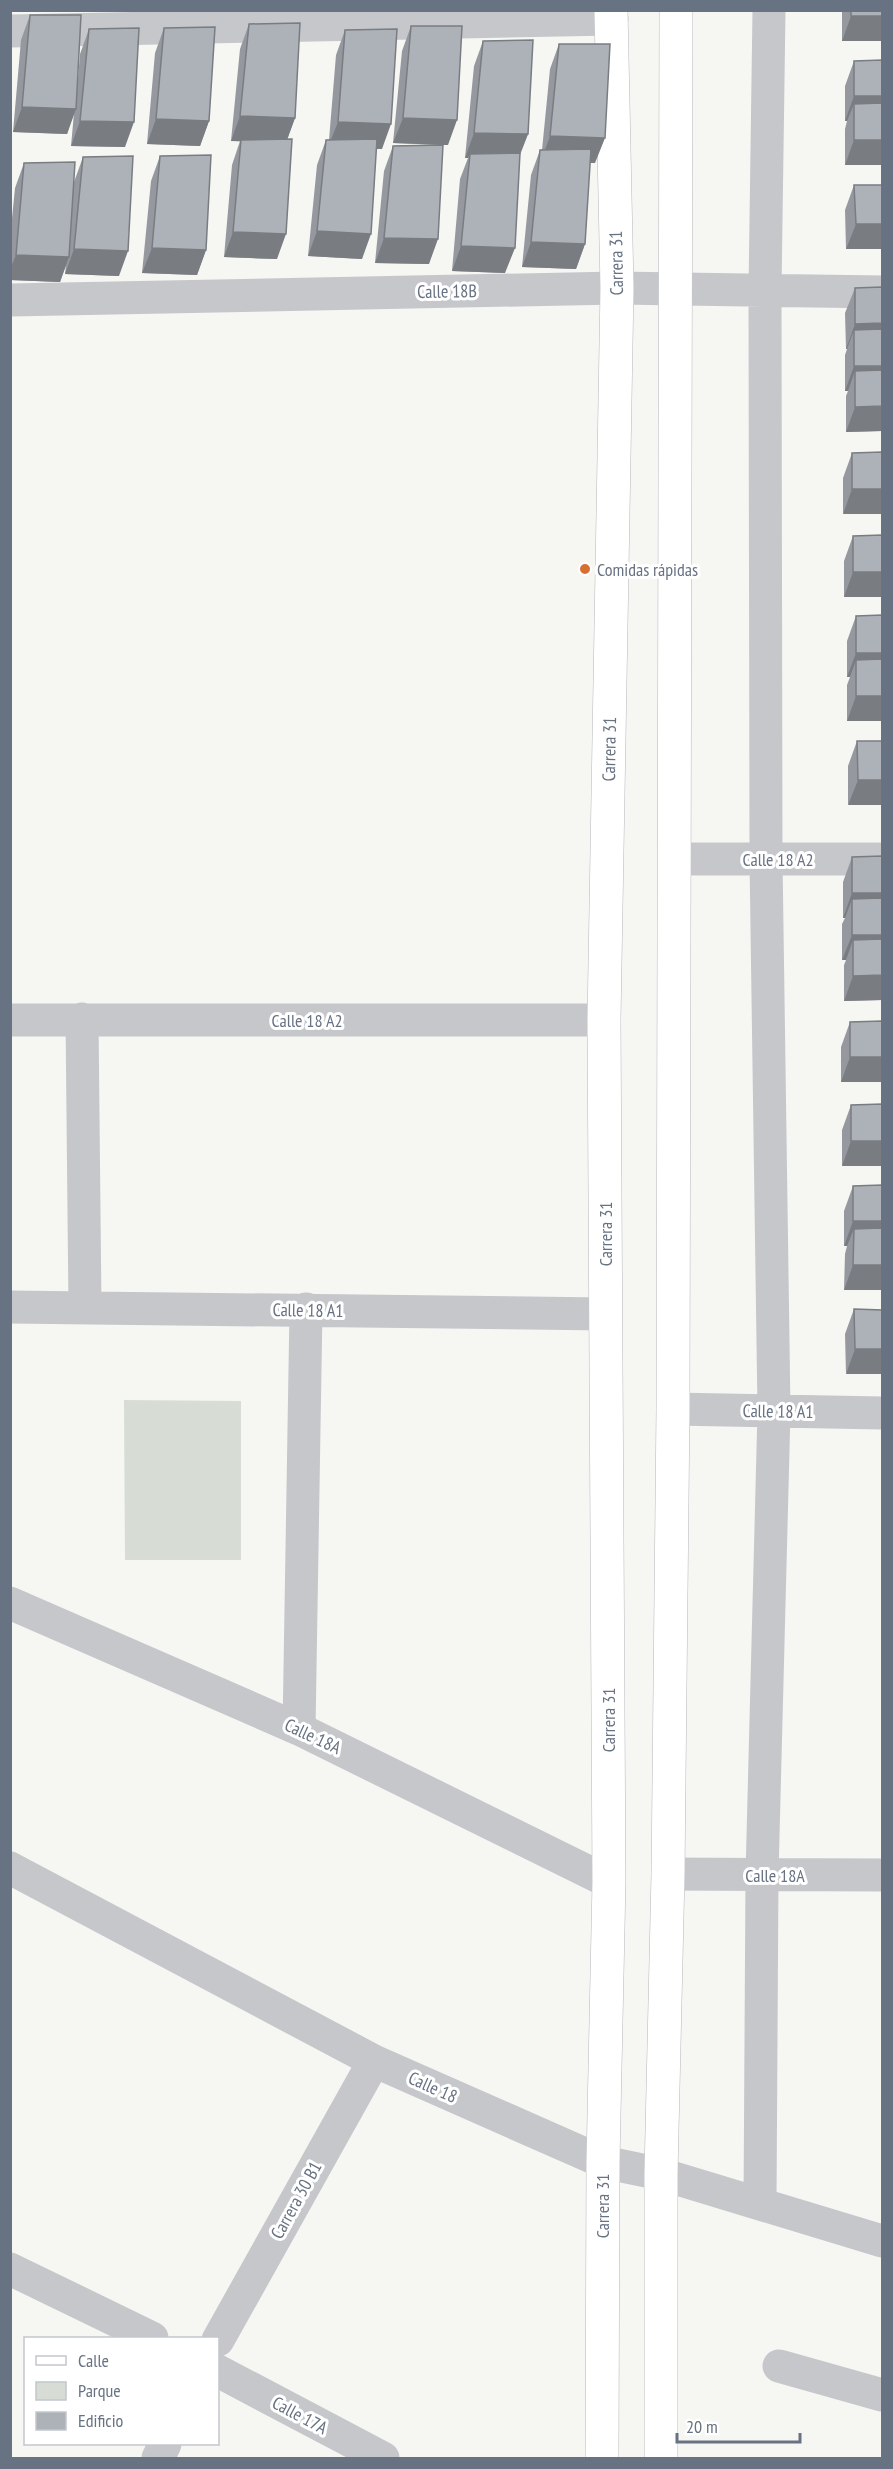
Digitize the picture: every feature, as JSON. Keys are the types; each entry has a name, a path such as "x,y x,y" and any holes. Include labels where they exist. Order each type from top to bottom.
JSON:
{"main road":[{"path":"662,2458 661,2174 668,1874 673,1409 673,290 676,10"},
{"name":"Carrera 31","path":"602,2458 603,2162 609,1882 604,1020 617,288 611,15"}],"street":[{"path":"760,2204 762,1875 774,1411 766,859 765,291 769,10"},
{"path":"10,31 611,15"},
{"name":"Calle 18B","path":"10,300 617,288 882,292"},
{"name":"Calle 18 A2","path":"674,859 882,859"},
{"path":"82,1019 85,1308"},
{"name":"Calle 18 A2","path":"10,1020 604,1020"},
{"name":"Calle 18 A1","path":"10,1307 606,1314"},
{"path":"299,1729 306,1309"},
{"name":"Calle 18 A1","path":"673,1409 882,1413"},
{"name":"Calle 18A","path":"10,1603 299,1729 609,1882"},
{"name":"Calle 18","path":"10,1868 374,2061 603,2162 661,2174 882,2241"},
{"name":"Calle 18A","path":"668,1874 882,1875"},
{"name":"Carrera 30 B1","path":"219,2338 374,2061"},
{"path":"10,2269 150,2337"},
{"path":"779,2366 882,2395"},
{"name":"Calle 17A","path":"219,2372 383,2458"}],"green space":[{"path":"124,1400 241,1401 241,1560 125,1560"}],"building":[{"path":"851,10 882,10 882,16 851,16"},
{"path":"30,15 81,15 76,109 22,107"},
{"path":"300,23 295,118 240,116 249,24"},
{"path":"411,26 462,26 457,120 403,118"},
{"path":"215,27 209,121 156,119 164,28"},
{"path":"139,28 134,122 80,121 89,29"},
{"path":"397,29 391,124 338,122 345,30"},
{"path":"533,40 528,134 474,133 483,41"},
{"path":"559,44 610,44 605,138 550,136"},
{"path":"882,60 882,96 854,96 854,61"},
{"path":"882,103 882,140 854,140 854,104"},
{"path":"292,139 286,234 233,232 241,140"},
{"path":"377,139 371,234 317,231 326,140"},
{"path":"443,145 438,239 384,238 393,146"},
{"path":"591,149 585,244 531,242 540,150"},
{"path":"520,153 515,248 461,246 470,154"},
{"path":"211,155 206,250 152,248 160,156"},
{"path":"133,156 128,251 74,249 83,157"},
{"path":"75,162 69,257 16,255 24,163"},
{"path":"854,185 882,185 882,224 856,224"},
{"path":"882,287 882,323 855,324 855,288"},
{"path":"882,329 882,366 854,366 854,330"},
{"path":"882,370 882,406 855,407 855,371"},
{"path":"882,452 882,489 852,489 852,453"},
{"path":"882,535 882,572 853,572 853,536"},
{"path":"882,615 882,653 856,653 856,616"},
{"path":"882,659 882,696 856,696 856,660"},
{"path":"857,741 882,741 882,780 858,780"},
{"path":"882,856 882,893 852,893 852,857"},
{"path":"882,898 882,935 852,935 852,899"},
{"path":"882,939 882,975 853,976 853,940"},
{"path":"882,1021 882,1057 850,1057 850,1022"},
{"path":"882,1104 882,1141 851,1141 851,1105"},
{"path":"882,1185 882,1221 853,1221 853,1186"},
{"path":"882,1228 882,1265 853,1265 854,1229"},
{"path":"854,1309 882,1310 882,1349 855,1349"}],"place":[{"name":"Comidas rápidas","path":"585,569"}]}
